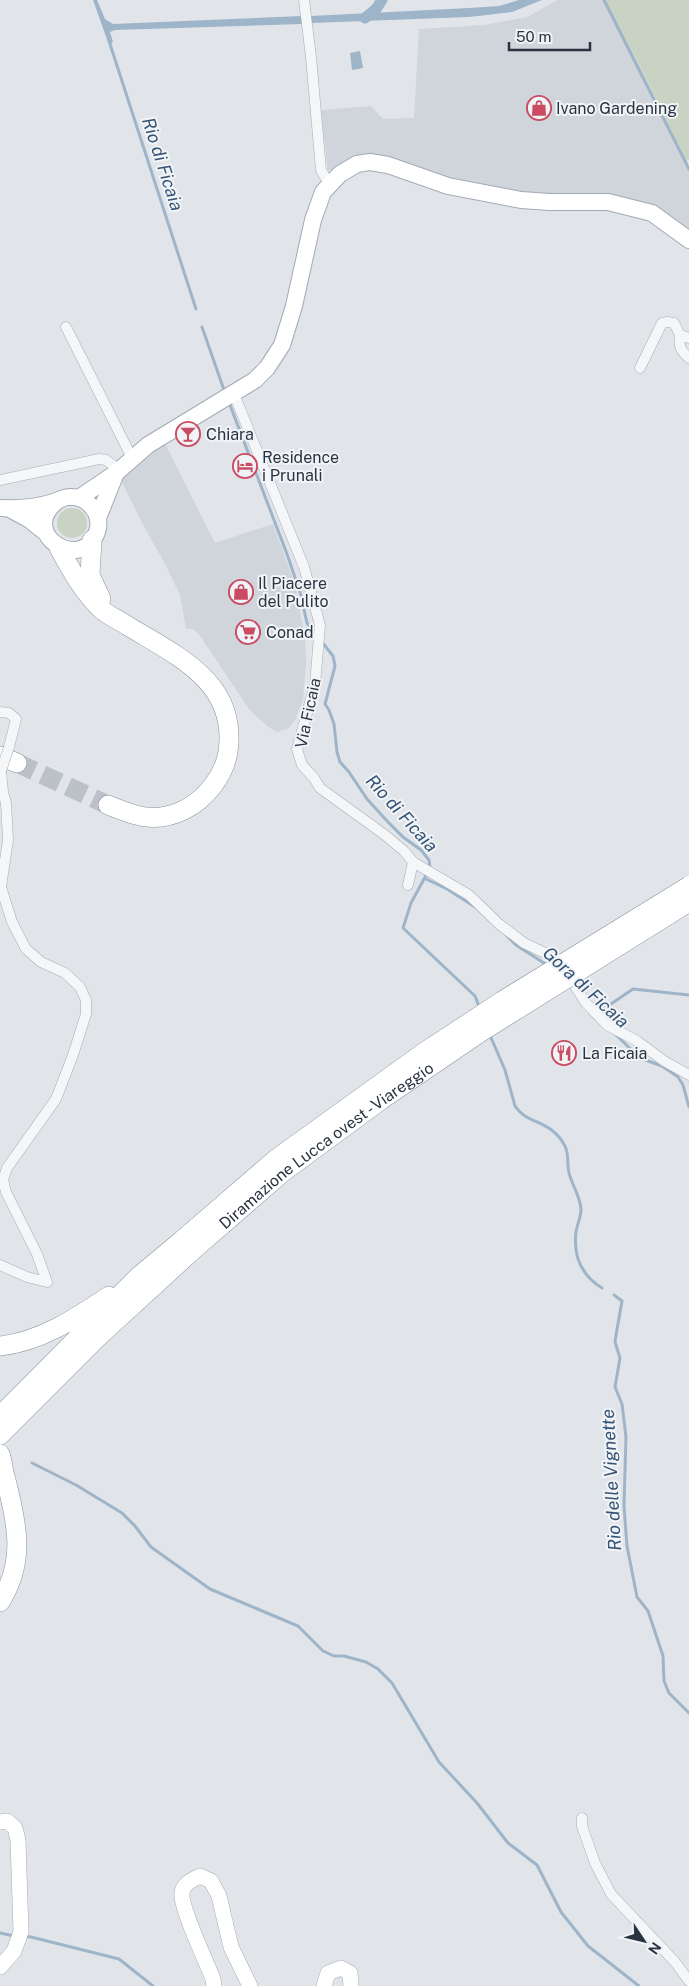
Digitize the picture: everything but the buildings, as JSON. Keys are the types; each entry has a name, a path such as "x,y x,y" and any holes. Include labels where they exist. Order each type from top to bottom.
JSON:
{"highway":[{"path":"92,540 90,575 101,598 118,620"},
{"path":"59,548 75,577 92,600 104,611 182,659 202,675 224,705 228,722 229,742 227,759 208,792 189,807 167,816 152,818 137,816 108,805"},
{"name":"Diramazione Lucca ovest - Viareggio","path":"0,1416 186,1246 276,1160 423,1053 502,1001 689,886"},
{"name":"Diramazione Lucca ovest - Viareggio","path":"0,1435 91,1334 139,1276 186,1246 380,1100 481,1032 689,902"},
{"path":"8,1346 51,1331 139,1276"},
{"path":"0,1454 3,1474 14,1511 16,1548 12,1579 0,1602"}],"main road":[{"path":"79,498 118,472 148,445 234,394 262,373 276,357 282,345 294,306 319,201 329,184 340,174 357,164 370,162 388,165 448,186 521,200 570,203 608,202 652,213 689,240"},
{"path":"4,508 30,520 46,533 59,548 77,550 92,540 98,528 98,518 118,472"},
{"path":"46,533 46,516 49,508 67,497 79,498 92,507 98,518"},
{"path":"4,508 56,502"}],"street":[{"path":"304,0 321,170 329,184"},
{"path":"640,368 662,323 674,323 685,337 679,341 681,350 689,358"},
{"path":"66,327 132,458"},
{"name":"Via Ficaia","path":"234,394 304,567 320,625 315,684 297,749 302,765 320,788 385,834 414,862 469,895 499,924 524,942 547,954"},
{"path":"0,480 99,460 106,460 118,472"},
{"path":"0,712 8,712 16,718 7,759 3,792 6,803 8,840 1,887 12,922 26,949 41,962 64,973 80,987 86,1000 86,1014 73,1056 56,1099 6,1168 3,1180 6,1192 37,1254 47,1282 27,1277 0,1265"},
{"path":"408,885 414,862"},
{"path":"575,986 586,1003 607,1025 637,1041 664,1061 689,1075"},
{"path":"582,1818 582,1826 595,1863 611,1894 675,1962 689,1981"},
{"path":"0,1822 7,1821 16,1828 18,1840 19,1937 14,1951 0,1967"},
{"path":"214,1986 213,1979 185,1909 182,1894 187,1882 200,1876 211,1881 219,1896 231,1947 250,1986"},
{"path":"324,1986 328,1973 341,1968 350,1973 352,1986"}],"shaded area":[{"path":"558,0 603,0 636,58 689,168 689,233 650,205 519,196 368,157 328,171 321,110 371,106 383,119 414,118 419,29 484,25 527,17"},
{"path":"165,443 215,543 273,524 295,584 305,639 306,662 303,700 296,718 289,728 277,732 267,726 249,709 198,633 192,629 186,629 180,595 122,482 122,477"}],"green space":[{"path":"603,0 689,0 689,160 686,161 636,58"},
{"path":"72,508 78,509 86,517 86,529 78,537 72,538 66,537 58,529 57,523 58,517 66,509"}],"water":[{"path":"93,0 97,0 105,19 113,24 302,16 302,24 115,30 110,32 113,42 109,45"},
{"path":"519,0 542,0 512,12 469,17 311,23 311,16 499,6"},
{"path":"360,51 363,68 352,70 350,53"}],"waterway":[{"path":"365,18 376,9 382,0"},
{"path":"604,0 689,169"},
{"name":"Rio di Ficaia","path":"109,41 196,309"},
{"name":"Rio di Ficaia","path":"202,327 224,390"},
{"name":"Rio di Ficaia","path":"230,405 287,554 300,592 307,623 316,635"},
{"name":"Rio di Ficaia","path":"322,642 333,656 335,666 325,704 334,724 340,762 367,799 403,837 421,850 429,860 430,868 411,903 403,928 475,996 480,1009"},
{"name":"Gora di Ficaia","path":"426,879 447,889 475,907"},
{"name":"Gora di Ficaia","path":"506,935 516,945 547,965"},
{"path":"605,1008 633,989 689,995"},
{"name":"Rio delle Vignette","path":"489,1033 505,1070 515,1106 526,1116 553,1131 565,1146 569,1173 581,1209 575,1241 577,1257 584,1271 602,1288"},
{"name":"Gora di Ficaia","path":"614,1033 640,1058 662,1066 678,1077 683,1085 689,1107"},
{"name":"Rio delle Vignette","path":"614,1295 622,1301 615,1342 620,1358 615,1387 622,1404 626,1437 624,1506 627,1546 637,1597 648,1611 663,1656 664,1681 669,1693 689,1713"},
{"path":"32,1463 76,1485 122,1513 151,1547 210,1589 298,1626 323,1651 334,1656 344,1656 366,1662 378,1669 392,1683 439,1762 477,1803 508,1843 537,1865 561,1912 588,1946 639,1986"},
{"path":"0,1933 14,1936"},
{"path":"23,1936 119,1959 153,1986"}],"tunnel":[{"path":"17,763 108,805"}],"place":[{"name":"Ivano Gardening","path":"539,108"},
{"name":"Chiara","path":"188,434"},
{"name":"Residence i Prunali","path":"245,466"},
{"name":"Il Piacere del Pulito","path":"241,592"},
{"name":"Conad","path":"248,632"},
{"name":"La Ficaia","path":"564,1053"}]}
